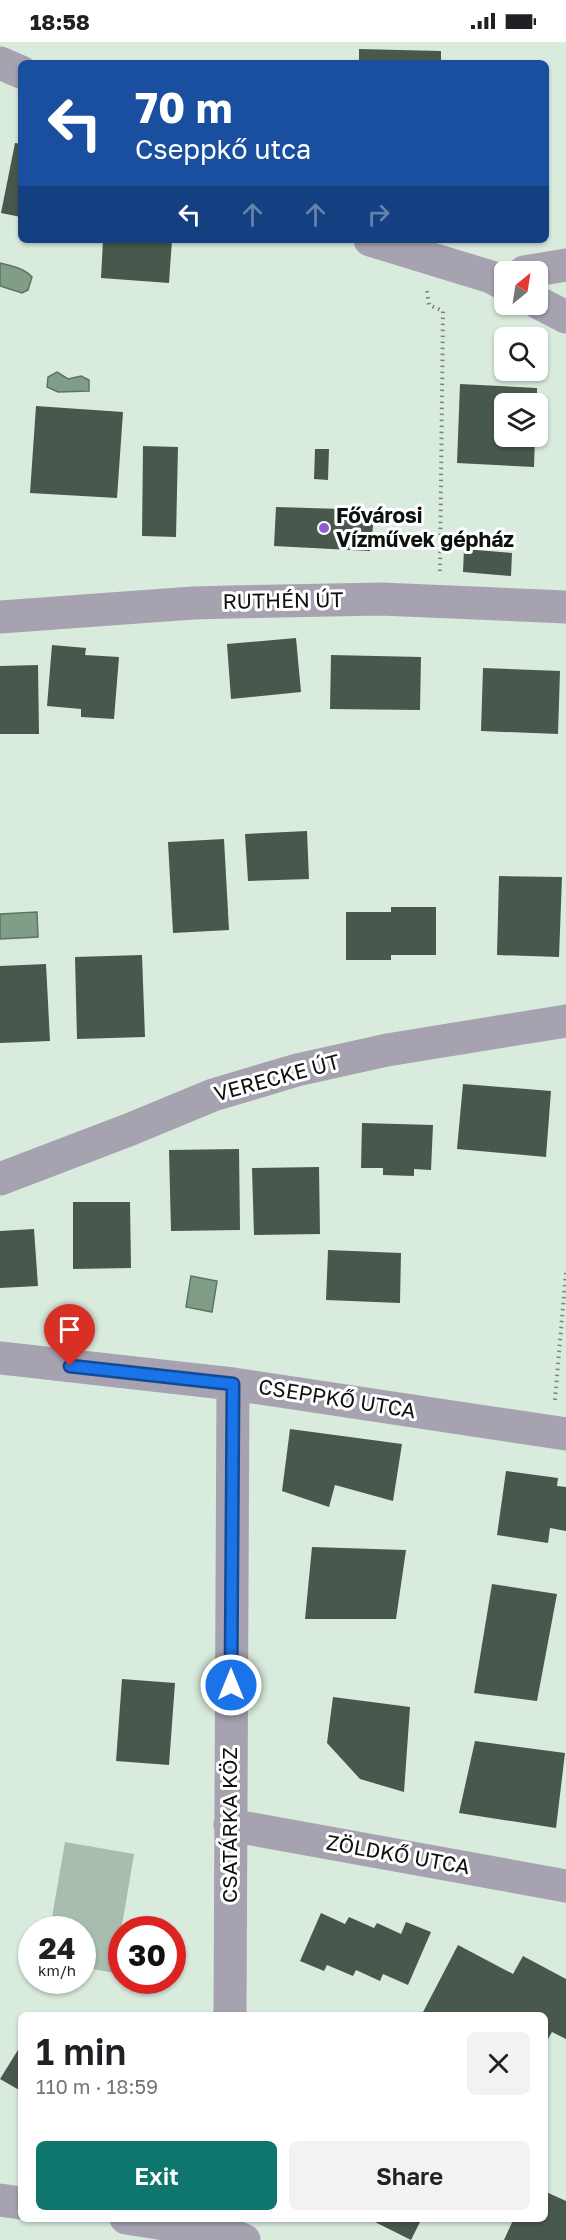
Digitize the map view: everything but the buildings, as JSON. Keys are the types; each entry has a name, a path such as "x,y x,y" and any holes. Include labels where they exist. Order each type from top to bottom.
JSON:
{"street":[{"path":"0,63 18,71"},
{"path":"380,243 494,276"},
{"path":"548,268 566,265"},
{"path":"548,308 566,317"},
{"name":"RUTHÉN ÚT","path":"0,617 193,603 381,599 566,607"},
{"name":"VERECKE ÚT","path":"0,1179 213,1095 297,1070 387,1050 566,1021"},
{"name":"CSEPPKŐ UTCA","path":"0,1358 233,1384 559,1433"},
{"name":"CSATÁRKA KÖZ","path":"230,2012 233,1384"},
{"name":"ZÖLDKŐ UTCA","path":"230,1825 566,1886"},
{"path":"0,2200 18,2203"},
{"path":"159,2222 234,2231"}],"path":[{"path":"440,602 443,311"},
{"path":"559,1433 566,1272"}],"shaded area":[{"path":"0,263 22,269 29,274 32,277 28,290 22,293 0,286"},
{"path":"57,372 68,379 81,376 89,380 89,391 58,392 47,387 48,377"},
{"path":"37,912 38,937 0,939 0,914"},
{"path":"191,1276 217,1281 212,1312 186,1307"},
{"path":"65,1842 134,1854 124,1916 108,1916 108,1972 96,1970 96,1916 52,1916"}],"place":[{"name":"Fővárosi Vízművek gépház","path":"324,528"}],"route":[{"path":"70,1366 233,1384 231,1685"}]}
